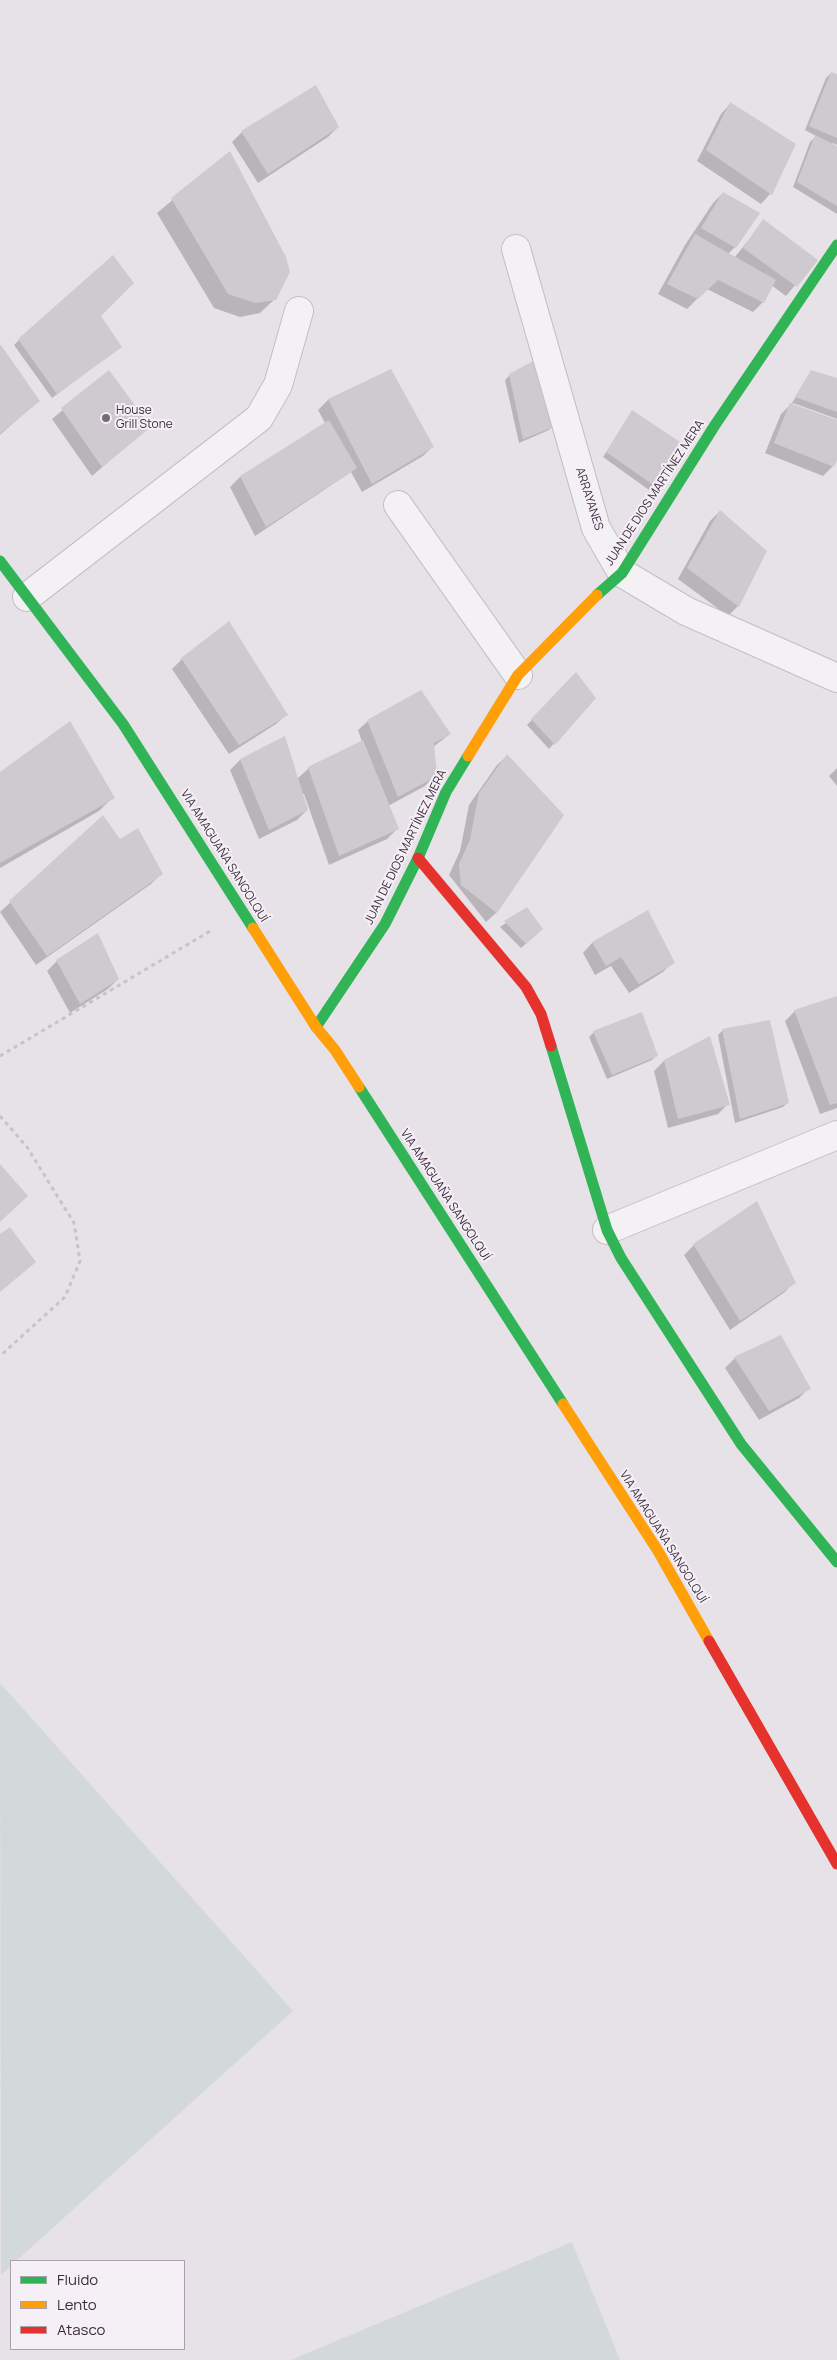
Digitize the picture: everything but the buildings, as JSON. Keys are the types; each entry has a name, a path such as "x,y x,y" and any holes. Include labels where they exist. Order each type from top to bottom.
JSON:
{"main road":[{"name":"JUAN DE DIOS MARTÍNEZ MERA","path":"316,1027 385,924 418,858 446,792 518,675 602,589 622,573 715,425 837,245"},
{"name":"VIA AMAGUAÑA SANGOLQUÍ","path":"0,561 123,724 316,1027 335,1050 658,1551 837,1864"},
{"path":"418,858 526,987 541,1014 608,1230 621,1258 741,1444 837,1562"}],"street":[{"name":"ARRAYANES","path":"516,249 596,528 622,573 686,611 837,678"},
{"path":"27,597 259,418 278,385 299,311"},
{"path":"398,505 518,675"},
{"path":"608,1230 837,1134"}],"path":[{"path":"0,1056 243,912"},
{"path":"0,1116 27,1147 74,1223 80,1261 65,1297 0,1356"}],"shaded area":[{"path":"0,1683 293,2011 17,2260 10,2260 10,2267 1,2275"},
{"path":"572,2242 620,2360 291,2360"}],"traffic: fast":[{"path":"597,595 622,573 715,425 837,245"},
{"path":"0,561 123,724 253,928"},
{"path":"316,1027 385,924 418,858 446,792 468,756"},
{"path":"551,1046 607,1230 621,1258 741,1444 837,1562"},
{"path":"359,1087 563,1404"}],"traffic: slow":[{"path":"468,756 518,675 597,595"},
{"path":"253,928 316,1027 335,1050 359,1087"},
{"path":"563,1404 658,1551 709,1641"}],"traffic: jam":[{"path":"418,858 526,987 541,1014 551,1046"},
{"path":"709,1641 837,1864"}],"place":[{"name":"House Grill Stone","path":"106,418"}]}
